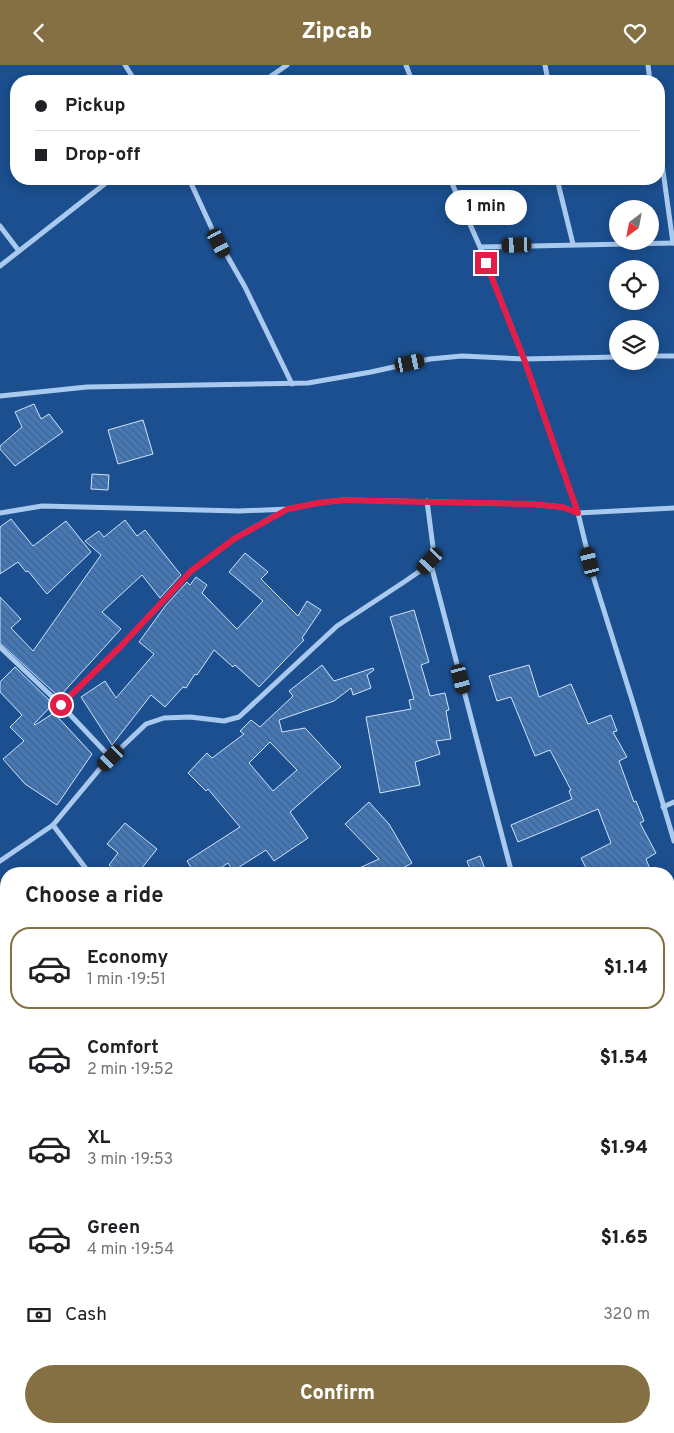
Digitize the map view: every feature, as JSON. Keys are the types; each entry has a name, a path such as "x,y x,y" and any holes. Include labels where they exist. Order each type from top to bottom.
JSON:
{"street":[{"path":"273,75 288,65"},
{"path":"480,247 674,243 665,182"},
{"path":"0,266 103,185"},
{"path":"192,185 213,231 245,287 292,384"},
{"path":"453,185 480,247 524,359 578,513 594,579 674,841"},
{"path":"558,185 573,244"},
{"path":"0,226 19,251"},
{"path":"659,356 674,356"},
{"path":"0,396 87,387 292,384 317,381 430,359 454,357 524,359 609,357"},
{"path":"0,513 42,506 239,511 288,509 344,500 530,504 562,507 578,513 674,508"},
{"path":"427,501 433,547 430,561 510,867"},
{"path":"61,705 121,646 191,571 234,539 288,509"},
{"path":"0,861 53,825 111,758 146,724 164,719 190,717 224,721 239,717 337,626 412,577 430,561"},
{"path":"0,647 61,705 111,758"},
{"path":"664,807 674,803"},
{"path":"53,825 85,867"}],"building":[{"path":"34,404 41,419 49,414 63,432 15,466 0,449 0,446 22,427 15,412"},
{"path":"143,420 153,454 118,464 108,430"},
{"path":"92,474 109,475 108,490 91,489"},
{"path":"11,519 33,546 66,521 91,552 47,594 18,562 0,574 0,527"},
{"path":"125,520 137,536 145,530 181,575 160,598 142,575 102,612 121,629 59,697 0,643 0,597 21,619 11,628 33,651 101,555 85,541 99,531 104,537"},
{"path":"245,553 268,572 261,579 298,616 307,601 321,610 302,638 304,640 259,687 235,665 233,667 214,650 186,688 183,687 165,707 151,695 112,745 81,697 105,681 116,698 154,654 139,642 166,605 187,582 190,585 196,577 207,585 202,593 237,629 263,601 229,572"},
{"path":"414,610 429,662 421,665 430,696 445,693 449,710 446,711 451,739 436,741 440,754 415,762 420,785 380,793 366,717 411,709 409,700 414,699 390,617"},
{"path":"322,665 334,681 373,668 374,670 367,675 371,688 353,695 351,688 334,701 279,720 282,732 305,728 341,767 290,812 308,838 274,861 266,850 239,867 230,867 228,863 222,867 191,867 187,861 240,827 208,789 206,791 188,773 207,753 212,758 244,734 240,731 251,720 260,727 293,696 289,691","holes":["270,742 297,770 273,791 249,763"]},
{"path":"529,665 539,697 571,684 588,724 611,715 617,731 613,732 627,757 619,761 634,802 636,801 644,821 640,823 656,853 646,859 649,867 586,867 581,858 611,843 598,809 518,842 511,825 572,799 569,791 571,790 550,750 535,756 511,697 497,701 489,676"},
{"path":"15,667 53,704 34,724 54,713 92,754 57,805 25,784 3,759 24,741 10,727 22,715 0,692 0,682"},
{"path":"369,802 389,824 412,863 405,867 361,867 379,859 345,824"},
{"path":"125,823 157,849 143,867 111,867 109,865 118,853 107,844"},
{"path":"480,856 484,867 469,867 467,861"}],"route":[{"path":"61,705 121,646 191,571 234,539 288,509 344,500 427,501 530,504 562,507 578,513 524,359 486,263"}]}
